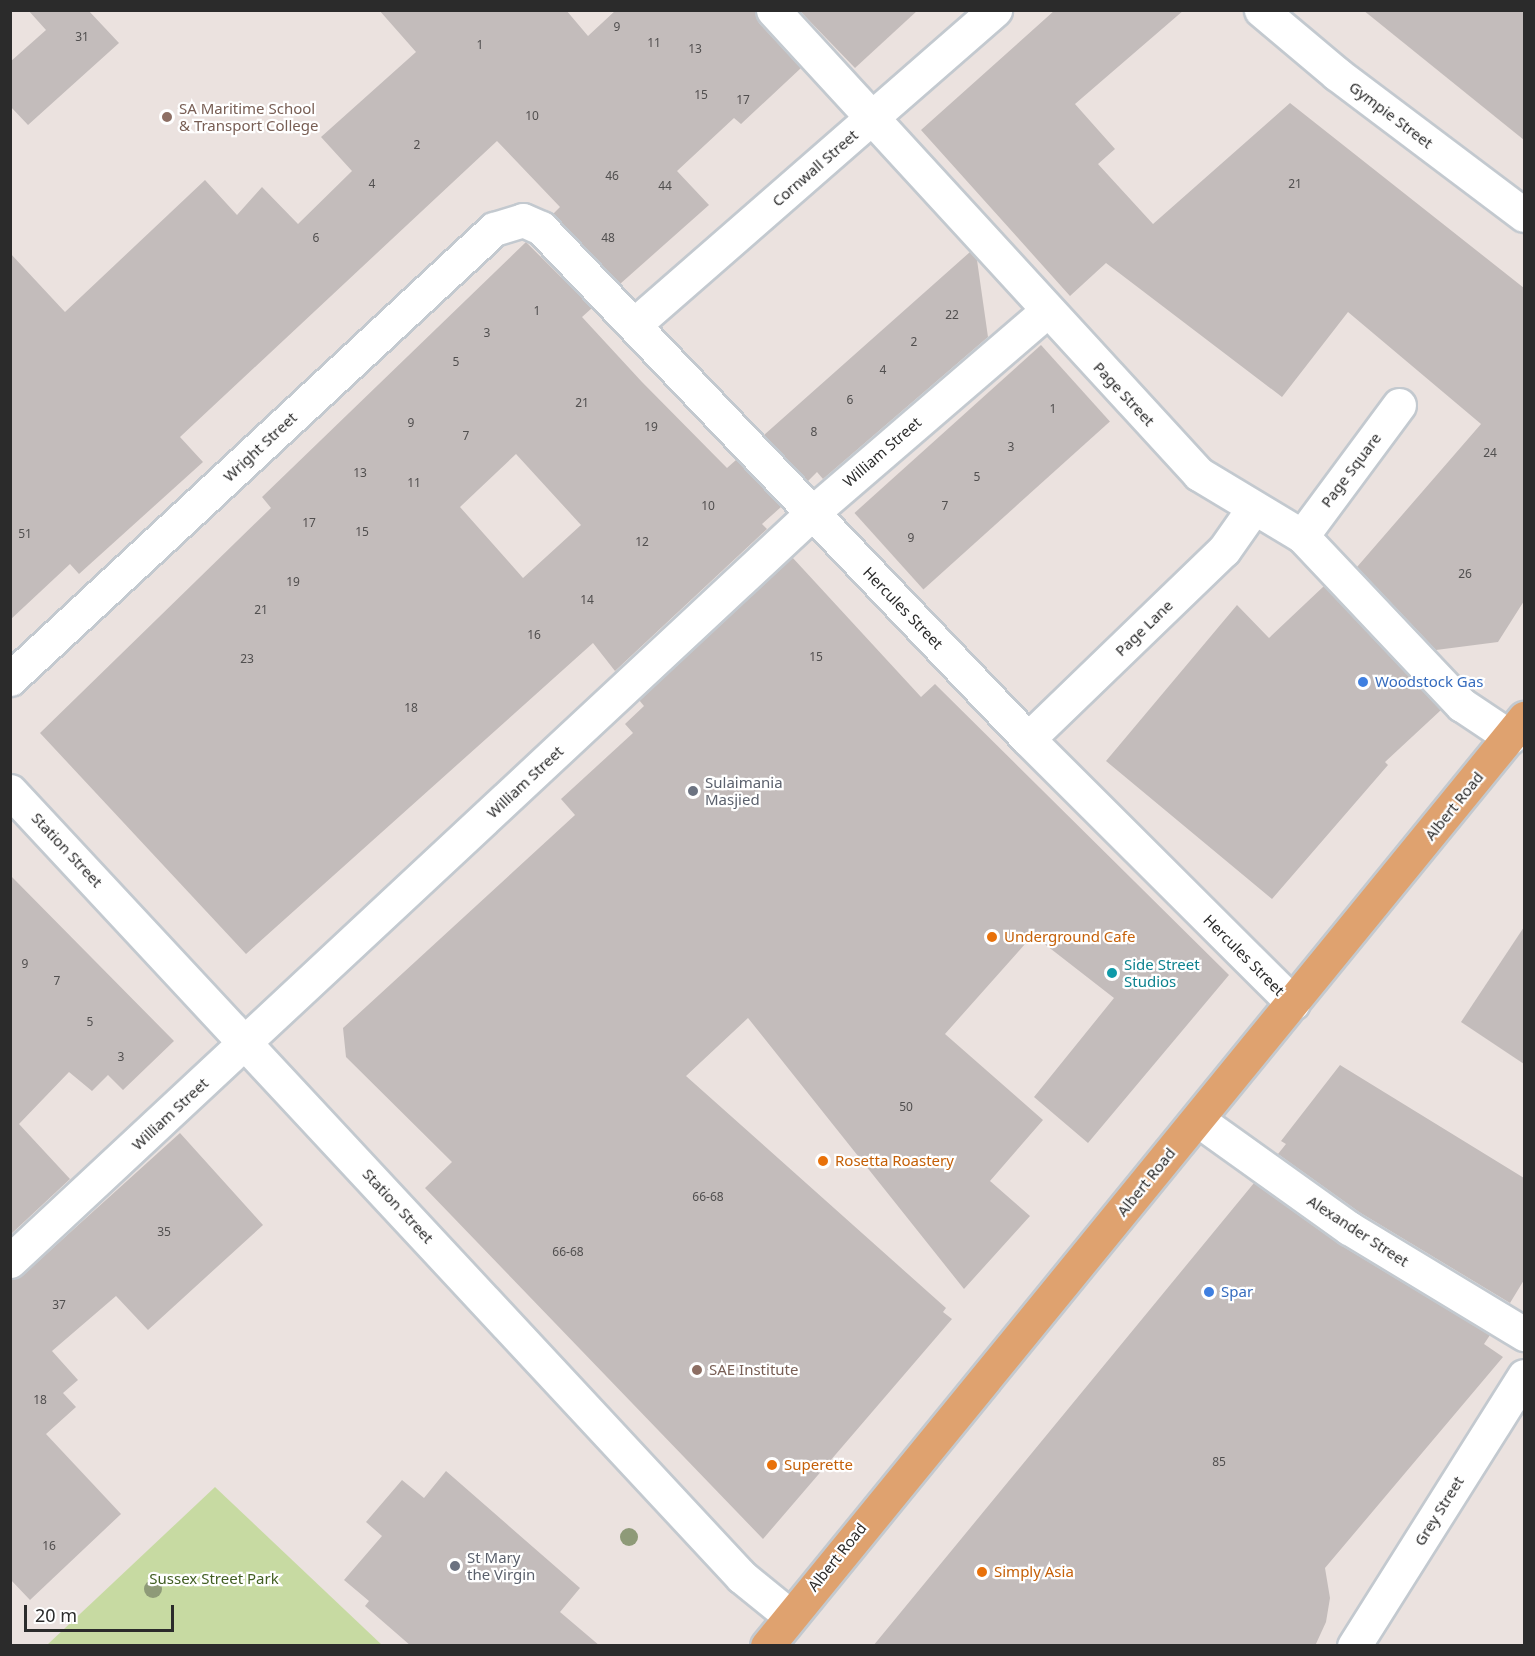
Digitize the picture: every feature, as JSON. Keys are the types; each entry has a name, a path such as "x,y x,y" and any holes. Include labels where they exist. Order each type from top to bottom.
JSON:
{"main road":[{"name":"Albert Road","path":"767,1646 1517,727"}],"street":[{"name":"Page Street","path":"773,10 1199,474 1252,510 1302,536 1462,705 1517,727"},
{"name":"Cornwall Street","path":"634,324 994,10"},
{"name":"Gympie Street","path":"1261,10 1337,74 1524,215"},
{"name":"Hercules Street","path":"513,221 541,228 1028,739 1293,1003"},
{"name":"Wright Street","path":"10,679 494,229 513,221"},
{"name":"William Street","path":"10,1261 248,1043 812,513 1047,311"},
{"name":"Page Square","path":"1302,536 1399,405"},
{"name":"Page Lane","path":"1028,739 1224,550 1252,510"},
{"name":"Station Street","path":"10,791 248,1043 446,1276 742,1577 790,1616"},
{"name":"Alexander Street","path":"1198,1120 1349,1227 1524,1334"},
{"name":"Grey Street","path":"1354,1646 1524,1376"}],"green space":[{"name":"Sussex Street Park","path":"215,1487 382,1645 47,1645"}],"building":[{"path":"28,10 88,10 119,43 28,125 10,106 10,62 46,30"},
{"path":"379,10 566,10 588,36 616,10 755,10 759,23 801,68 741,124 734,118 677,171 709,205 620,284 553,214 560,207 497,141 180,437 203,462 79,574 70,564 10,620 10,253 65,312 205,180 237,215 262,187 298,224 352,171 321,137 416,52"},
{"path":"799,10 918,10 855,68"},
{"path":"1055,10 1184,10 1075,104 1115,149 1098,164 1153,224 1290,103 1524,288 1524,601 1498,642 1436,650 1357,567 1481,424 1348,312 1282,397 1106,263 1070,296 921,130"},
{"path":"1363,10 1524,10 1524,140"},
{"path":"526,242 592,308 582,317 642,382 727,468 736,460 781,507 762,524 767,529 615,671 593,643 246,954 40,733 271,508 262,497","holes":["516,454 581,525 523,578 460,507"]},
{"path":"970,252 977,260 988,337 823,479 817,472 808,481 764,435"},
{"path":"1041,345 1110,422 923,589 854,513"},
{"path":"792,557 921,697 935,684 1229,975 1088,1143 1034,1097 1114,998 1033,935 945,1034 1043,1120 990,1181 1030,1216 964,1289 748,1018 686,1076 946,1308 943,1312 952,1319 763,1539 425,1188 452,1162 346,1057 343,1028 575,815 561,799 633,733 625,724 644,706 639,700"},
{"path":"1324,586 1441,710 1385,762 1388,765 1272,899 1106,761 1237,605 1269,638"},
{"path":"10,875 174,1041 123,1090 108,1075 92,1091 69,1072 19,1124 70,1179 10,1235"},
{"path":"1524,927 1524,1064 1461,1022"},
{"path":"1340,1065 1524,1178 1524,1280 1510,1303 1359,1212 1278,1154 1286,1144 1281,1141"},
{"path":"180,1133 263,1225 148,1330 116,1296 52,1351 78,1380 63,1393 76,1407 46,1434 121,1514 30,1600 10,1579 10,1279 23,1275"},
{"path":"1254,1183 1339,1244 1490,1335 1484,1344 1503,1357 1325,1568 1330,1598 1326,1622 1315,1646 873,1646"},
{"name":"St Mary the Virgin","path":"446,1471 580,1588 560,1612 600,1646 411,1646 365,1606 369,1601 344,1580 382,1536 366,1522 402,1480 424,1498"}],"place":[{"name":"SA Maritime School & Transport College","path":"167,117"},
{"name":"Woodstock Gas","path":"1363,682"},
{"name":"Sulaimania Masjied","path":"693,791"},
{"name":"Underground Cafe","path":"992,937"},
{"name":"Side Street Studios","path":"1112,973"},
{"name":"Rosetta Roastery","path":"823,1161"},
{"name":"Spar","path":"1209,1292"},
{"name":"SAE Institute","path":"697,1370"},
{"name":"Superette","path":"772,1465"},
{"name":"St Mary the Virgin","path":"455,1566"},
{"name":"Simply Asia","path":"982,1572"}]}
